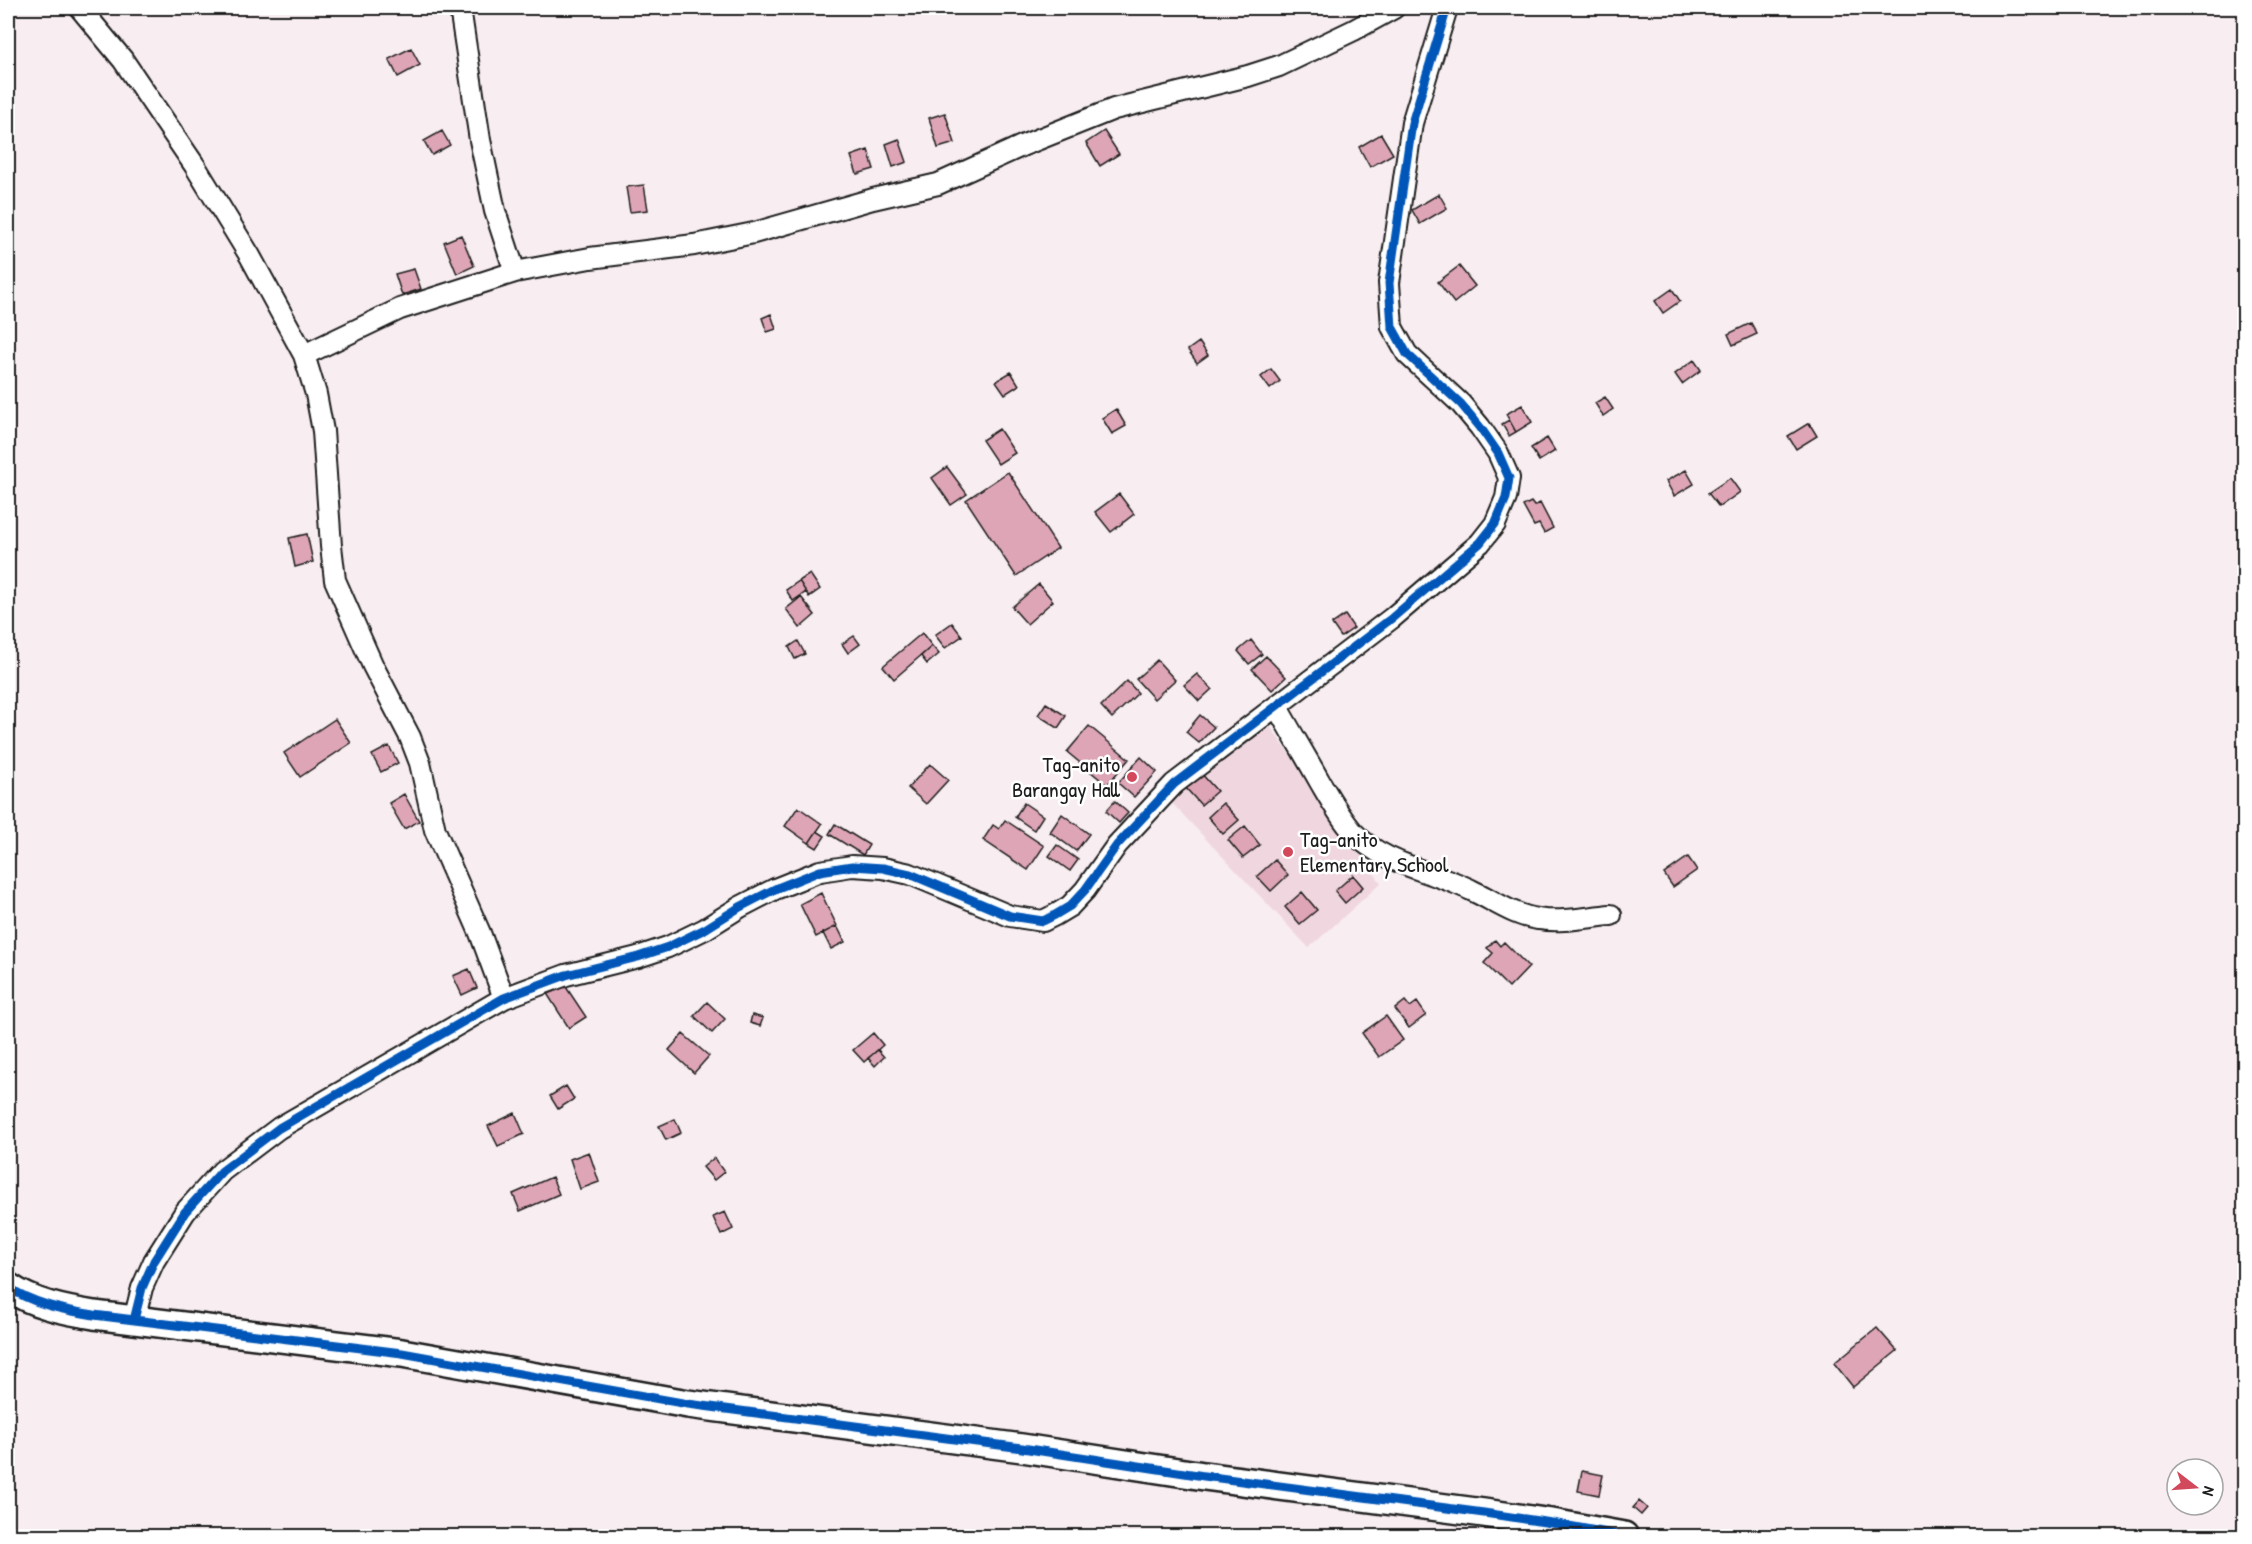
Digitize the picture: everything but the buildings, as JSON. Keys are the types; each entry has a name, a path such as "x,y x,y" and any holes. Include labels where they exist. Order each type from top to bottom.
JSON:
{"street":[{"path":"80,8 123,60 195,166 250,256 304,356 316,394 323,431 335,580 373,666 410,737 420,763 435,830 480,933 504,998"},
{"path":"460,8 480,140 495,212 515,272"},
{"path":"304,356 400,309 515,272 590,258 694,245 754,233 873,199 938,184 1024,145 1114,109 1226,82 1279,66 1394,8"},
{"path":"134,1320 142,1288 154,1260 185,1212 222,1171 279,1128 504,998 557,978 668,947 705,929 775,889 820,871 852,866 883,868 910,874 1010,916 1043,921 1070,906 1104,866 1117,844 1174,784 1392,618 1465,558 1495,524 1506,498 1509,478 1498,453 1461,404 1407,354 1392,327 1389,283 1412,123 1447,8"},
{"path":"1277,707 1339,814 1354,833 1374,850 1395,861 1434,874 1535,919 1553,921 1611,915"},
{"path":"8,1287 28,1299 63,1310 402,1353 688,1404 1552,1522 1624,1536"}],"shaded area":[{"name":"Tag-anito Elementary School","path":"1267,722 1381,883 1309,948 1170,801"}],"cycle path":[{"path":"134,1320 142,1288 154,1261 185,1212 222,1171 279,1128 504,998 566,975 668,947 705,929 775,889 820,871 852,866 883,868 910,874 1010,916 1043,921 1055,915 1070,906 1085,890 1117,845 1174,784 1392,618 1480,543 1495,524 1506,498 1509,478 1498,453 1480,427 1461,404 1407,354 1392,327 1389,283 1412,123 1447,8"},
{"path":"8,1287 38,1302 94,1315 402,1353 688,1404 1484,1513 1624,1536"}],"place":[{"name":"Tag-anito Barangay Hall","path":"1132,777"},
{"name":"Tag-anito Elementary School","path":"1288,852"}]}
